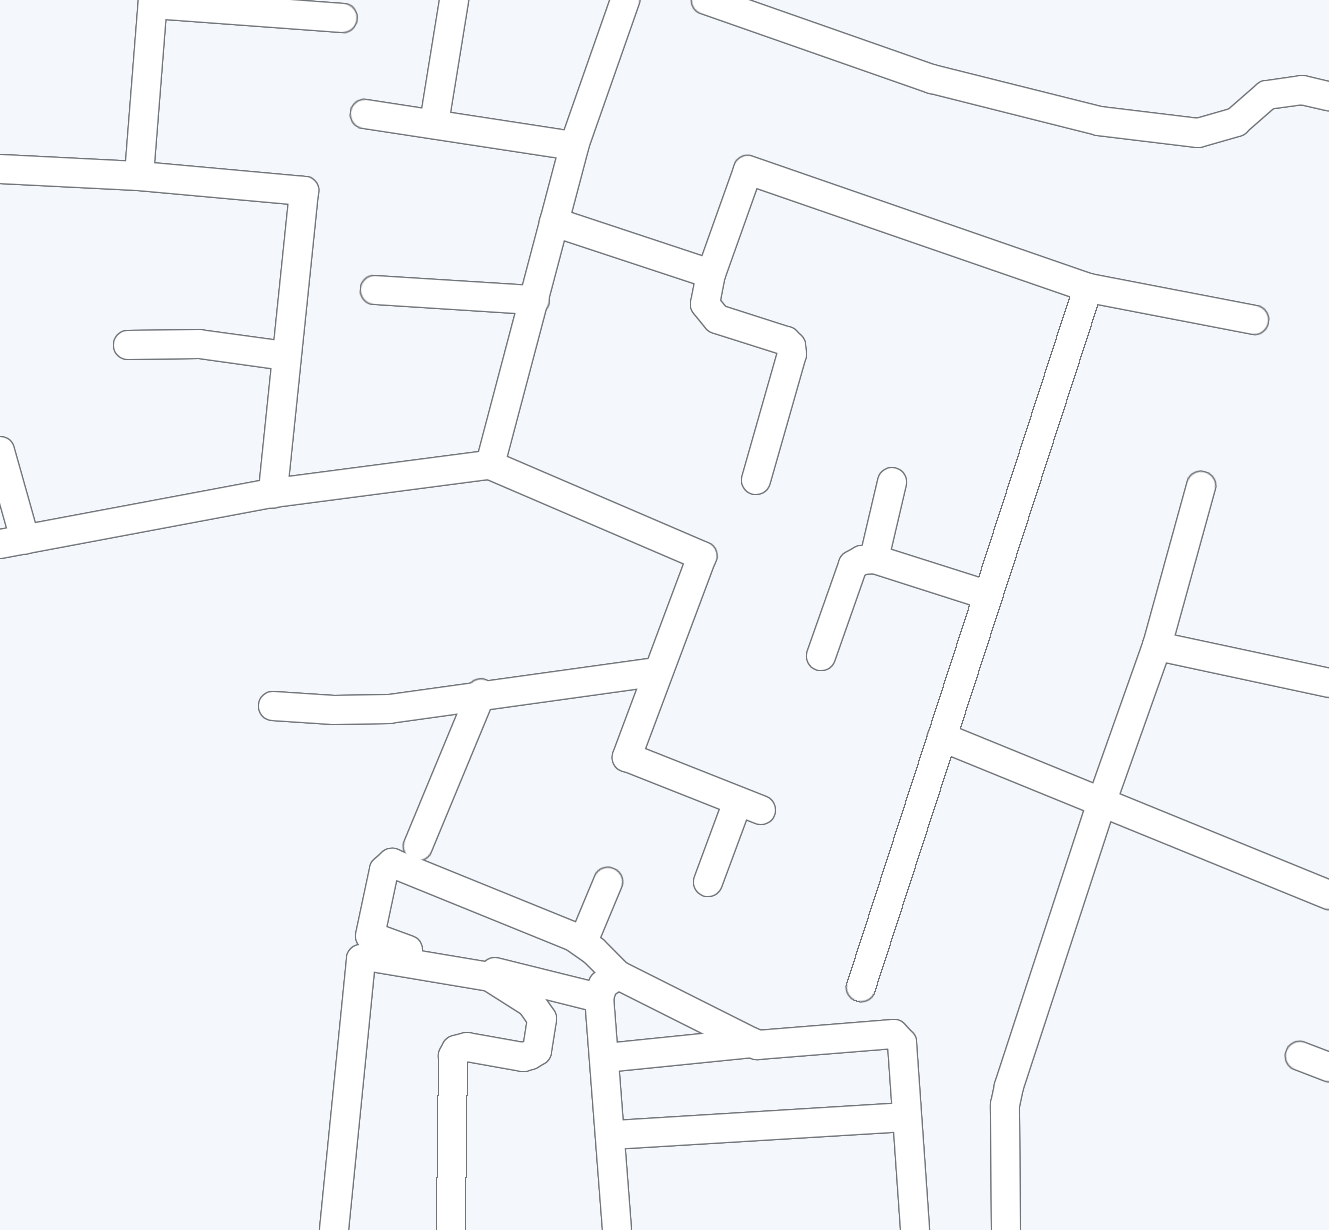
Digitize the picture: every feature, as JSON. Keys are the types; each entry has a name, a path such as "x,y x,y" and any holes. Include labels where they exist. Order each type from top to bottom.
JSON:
{"street":[{"path":"434,124 454,0"},
{"path":"490,465 535,300 574,146 626,0"},
{"path":"706,0 932,80 1099,121 1198,133 1236,122 1267,96 1302,90 1329,96"},
{"path":"139,176 153,2 342,18"},
{"path":"365,114 574,146"},
{"path":"0,170 139,176 304,191 285,356 272,493"},
{"path":"756,480 792,354 790,346 786,341 717,319 707,310 705,304 711,274 745,175 754,170 1088,288 1254,320"},
{"path":"554,222 711,274"},
{"path":"861,988 1088,288"},
{"path":"375,290 535,300"},
{"path":"128,345 199,344 285,356"},
{"path":"0,451 12,542 272,493 490,465 702,556 626,757 749,805 708,882"},
{"path":"874,559 892,482"},
{"path":"1006,1230 1005,1105 1009,1086 1102,802 1157,646 1201,486"},
{"path":"821,656 853,565 862,560 874,559 988,595"},
{"path":"1157,646 1329,683"},
{"path":"273,706 334,710 389,709 480,694 657,672"},
{"path":"418,846 480,694"},
{"path":"942,737 1329,895"},
{"path":"599,998 376,941 370,931 384,870 392,863 582,942 618,975 753,1043 767,1046 894,1034 902,1043 905,1117 915,1230"},
{"path":"582,942 608,882"},
{"path":"334,1230 361,959 371,957 490,977 531,1003 542,1019 537,1051 530,1055 523,1057 467,1047 456,1050 453,1056 451,1230"},
{"path":"617,1230 612,1135 599,998 603,984 618,975"},
{"path":"605,1058 753,1043"},
{"path":"1300,1056 1329,1067"},
{"path":"612,1135 905,1117"}]}
